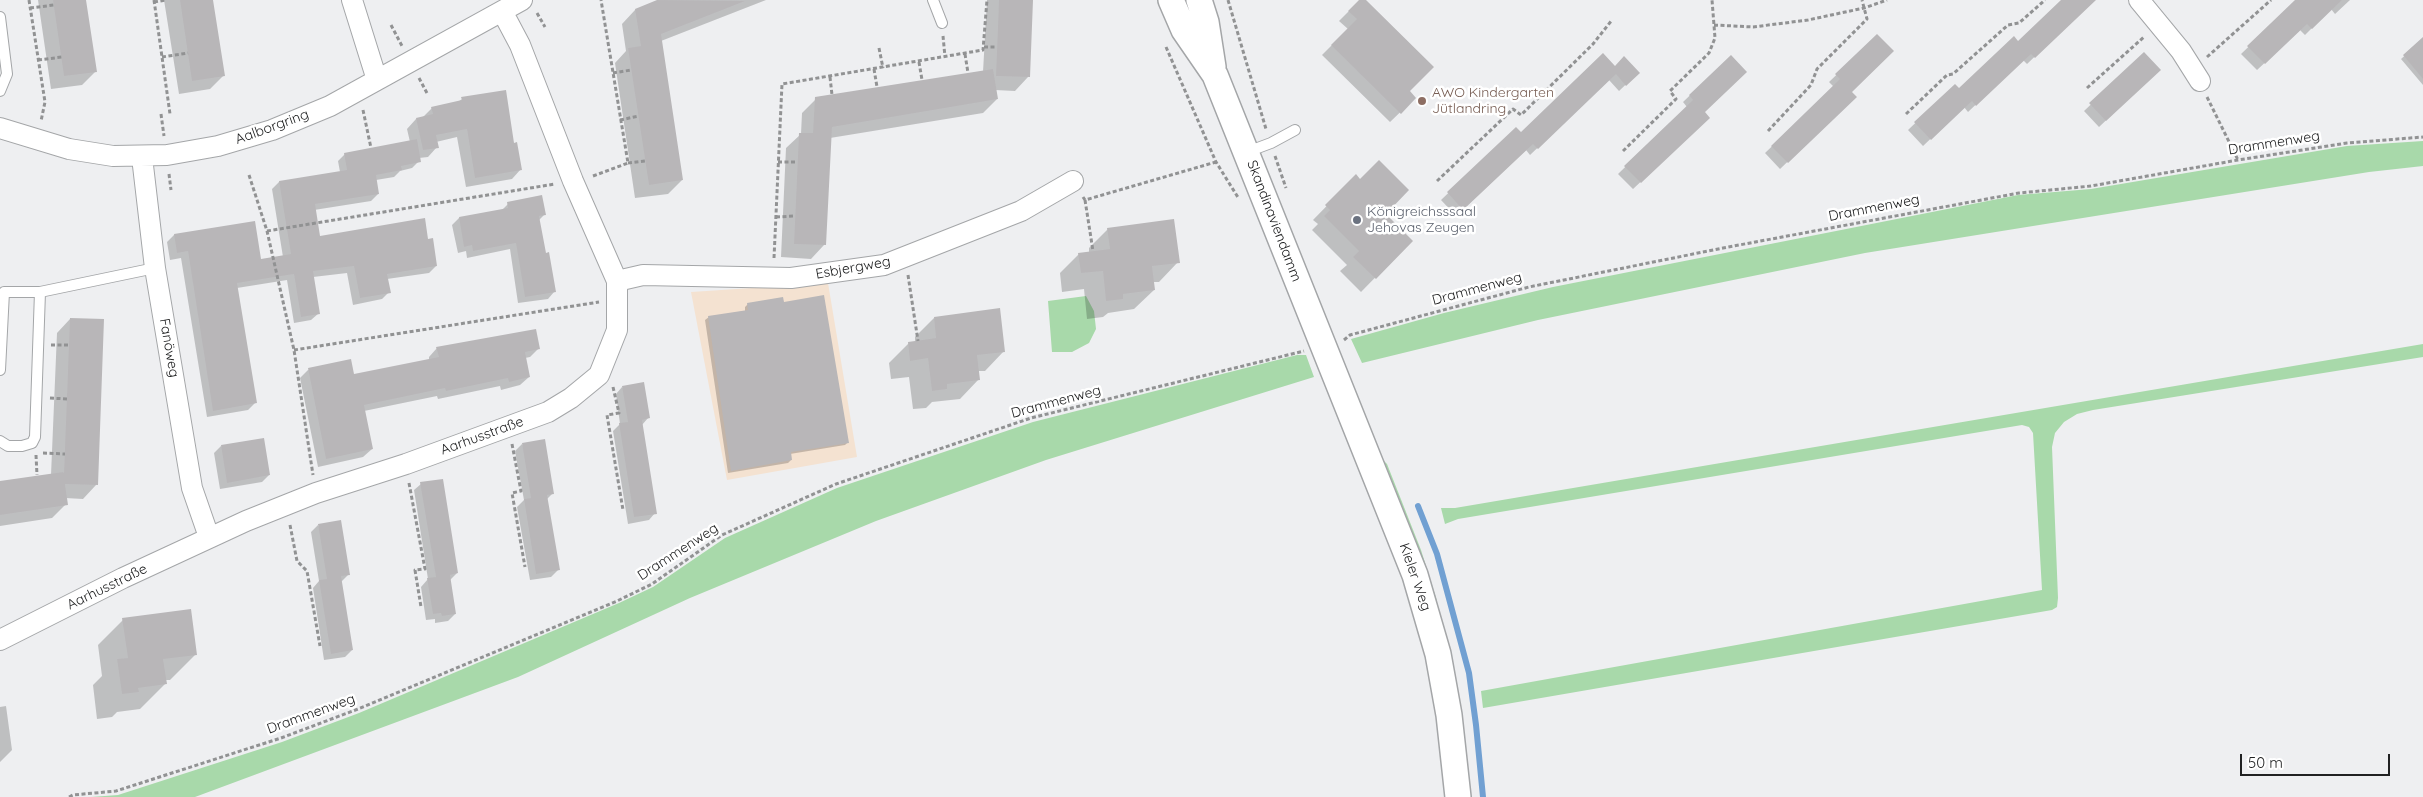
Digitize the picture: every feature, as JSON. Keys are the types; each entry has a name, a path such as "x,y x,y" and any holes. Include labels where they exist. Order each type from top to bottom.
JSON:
{"street":[{"path":"352,0 377,80"},
{"name":"Aalborgring","path":"0,128 36,141 88,153 142,157 190,153 257,135 330,106 522,0"},
{"name":"Skandinaviendamm","path":"1171,0 1184,30 1215,75"},
{"name":"Skandinaviendamm","path":"1199,0 1206,22 1215,75 1331,368"},
{"path":"2139,0 2196,75"},
{"name":"Aarhusstraße","path":"0,640 209,537 316,493 406,464 548,412 571,398 599,375 617,330 617,290 520,45 502,11"},
{"name":"Fanöweg","path":"142,157 155,268 192,488 209,537"},
{"name":"Esbjergweg","path":"617,290 642,275 774,279 802,277 884,265 906,258 1021,211 1073,181"},
{"name":"Kieler Weg","path":"1331,368 1399,531 1427,614 1450,715 1458,797"}],"lane":[{"path":"933,0 942,23"},
{"path":"0,17 7,74 0,91"},
{"path":"1246,152 1271,144 1295,130"},
{"path":"0,370 4,292 40,292 155,268"},
{"path":"0,441 8,446 22,446 32,442 35,437 40,292"}],"path":[{"path":"29,0 45,102 36,141"},
{"path":"166,0 154,1 170,114"},
{"path":"601,0 628,163"},
{"path":"774,279 782,84 983,50 987,0"},
{"path":"1228,0 1271,144 1287,189"},
{"path":"1623,151 1676,99 1670,91 1710,53 1715,38 1712,0"},
{"path":"1768,131 1811,85 1817,69 1867,19 1862,0"},
{"path":"1714,25 1753,27 1808,20 1864,8 1887,0"},
{"path":"1906,114 1947,75 1953,74 2008,25 2019,23 2045,0"},
{"path":"2238,160 2196,75 2271,0"},
{"path":"30,8 54,5"},
{"path":"1437,181 1513,109 1521,115 1592,44 1612,20"},
{"path":"942,23 945,57"},
{"path":"2086,88 2158,24"},
{"path":"1085,200 1216,162 1163,39"},
{"path":"984,47 997,48"},
{"path":"879,48 883,68"},
{"path":"162,57 188,53"},
{"path":"965,54 968,73"},
{"path":"38,60 62,57"},
{"path":"919,62 922,80"},
{"path":"874,69 877,88"},
{"path":"613,73 631,70"},
{"path":"830,76 832,95"},
{"path":"364,116 371,148"},
{"path":"620,120 638,116"},
{"name":"Drammenweg","path":"1340,344 1350,335 1548,283 2019,193 2091,186 2347,143 2423,137"},
{"path":"267,231 573,181 603,174 628,163 645,161"},
{"path":"778,162 797,162"},
{"path":"249,175 267,231 294,350 316,493"},
{"path":"1073,181 1085,200 1093,251"},
{"path":"776,216 795,216"},
{"path":"906,258 918,341"},
{"path":"294,350 617,290"},
{"name":"Drammenweg","path":"69,797 116,791 281,738 358,709 617,601 652,584 722,535 836,484 1031,418 1308,351"},
{"path":"599,375 610,382 619,413 607,415 623,510"},
{"path":"509,426 521,490 512,493 525,567"},
{"path":"36,453 65,454"},
{"path":"406,464 425,569 414,570 421,607"},
{"path":"286,505 297,561 307,571 320,646"}],"shaded area":[{"path":"828,283 857,457 727,480 691,292"}],"green space":[{"path":"2423,141 2423,166 2369,172 1865,253 1538,320 1362,363 1351,339 1444,313 1553,287 2018,195 2091,189 2347,146"},
{"path":"1086,296 1094,311 1096,329 1089,343 1072,352 1052,352 1048,301"},
{"path":"2423,344 2423,357 2093,410 2077,414 2064,422 2055,433 2052,447 2058,598 2057,607 2052,610 1483,708 1481,691 2042,590 2033,433 2029,427 2022,425 1458,519 1445,524 1441,508 1455,508"},
{"path":"1297,355 1306,355 1314,377 1046,460 876,521 690,598 518,677 195,797 91,797 118,795 282,742 359,713 653,587 725,538 837,488 1033,422"},
{"path":"1382,461 1387,464 1421,550 1437,601 1435,602"}],"building":[{"path":"53,0 86,0 97,72 64,76"},
{"path":"180,0 213,0 225,76 192,81"},
{"path":"657,0 745,1 661,34 683,180 649,185 628,48 641,46 635,9"},
{"path":"999,0 1033,0 1030,77 996,76"},
{"path":"1359,0 1366,0 1434,67 1410,91 1416,98 1401,114 1331,45 1357,19 1348,11"},
{"path":"2061,0 2096,0 2035,58 2031,54 1976,106 1972,101 1931,140 1914,122 1955,84 1959,88 2014,36 2018,41"},
{"path":"2295,0 2342,0 2312,29 2307,24 2265,64 2247,46"},
{"path":"1877,34 1894,51 1852,92 1857,97 1788,163 1771,146 1840,79 1835,74"},
{"path":"2423,37 2423,79 2403,55"},
{"path":"2144,52 2161,70 2106,121 2089,103"},
{"path":"1603,53 1615,66 1624,56 1640,73 1626,86 1616,74 1538,149 1533,144 1463,210 1447,192 1516,127 1521,132"},
{"path":"1731,55 1747,72 1705,112 1710,118 1641,183 1624,166 1693,100 1689,95"},
{"path":"993,69 998,99 832,127 826,245 794,244 799,133 813,133 815,97"},
{"path":"506,90 514,143 517,142 522,170 475,178 467,129 436,135 439,148 423,150 416,118 433,114 431,107 462,100 461,97"},
{"path":"417,139 421,162 401,166 402,170 376,175 379,194 315,204 320,236 425,218 428,239 433,238 437,266 387,274 391,293 360,298 354,266 313,271 320,314 301,317 294,274 237,283 257,403 213,411 188,251 177,253 174,234 255,221 261,259 291,254 279,181 347,170 344,153"},
{"name":"Königreichsssaal Jehovas Zeugen","path":"1379,160 1409,190 1386,214 1413,241 1376,279 1353,257 1359,251 1324,216 1330,210 1325,205 1356,174 1360,179"},
{"path":"542,195 546,215 539,216 546,253 549,252 556,292 525,297 516,243 473,251 472,245 464,247 459,217 508,208 507,202"},
{"path":"1174,219 1180,263 1152,266 1155,290 1123,294 1123,299 1106,301 1103,271 1081,273 1078,253 1110,249 1107,228"},
{"path":"824,295 849,443 791,452 792,460 731,471 708,316 748,310 747,303 783,297 784,302"},
{"path":"1000,308 1005,352 977,355 980,380 947,384 947,389 932,391 928,358 910,361 908,342 936,338 934,317"},
{"path":"70,318 104,319 98,485 65,484 68,505 0,515 0,481 64,473"},
{"path":"536,329 540,349 525,352 530,377 509,382 508,378 446,391 445,388 364,405 373,449 326,459 308,368 351,359 354,374 439,357 436,347"},
{"path":"644,382 650,418 642,420 657,514 634,517 619,423 628,422 622,386"},
{"path":"264,438 270,475 227,483 221,445"},
{"path":"545,439 554,494 547,495 560,570 536,574 524,499 531,498 522,443"},
{"path":"443,479 458,573 450,575 456,614 442,616 441,613 433,614 427,578 436,577 420,482"},
{"path":"341,520 350,575 341,576 353,650 331,654 319,580 327,579 318,524"},
{"path":"191,609 197,655 163,659 167,684 138,688 139,692 122,694 117,659 128,658 122,618"}],"waterway":[{"path":"1418,506 1437,554 1469,673 1483,797"}],"place":[{"name":"AWO Kindergarten Jütlandring","path":"1422,101"},
{"name":"Königreichsssaal Jehovas Zeugen","path":"1357,220"}]}
